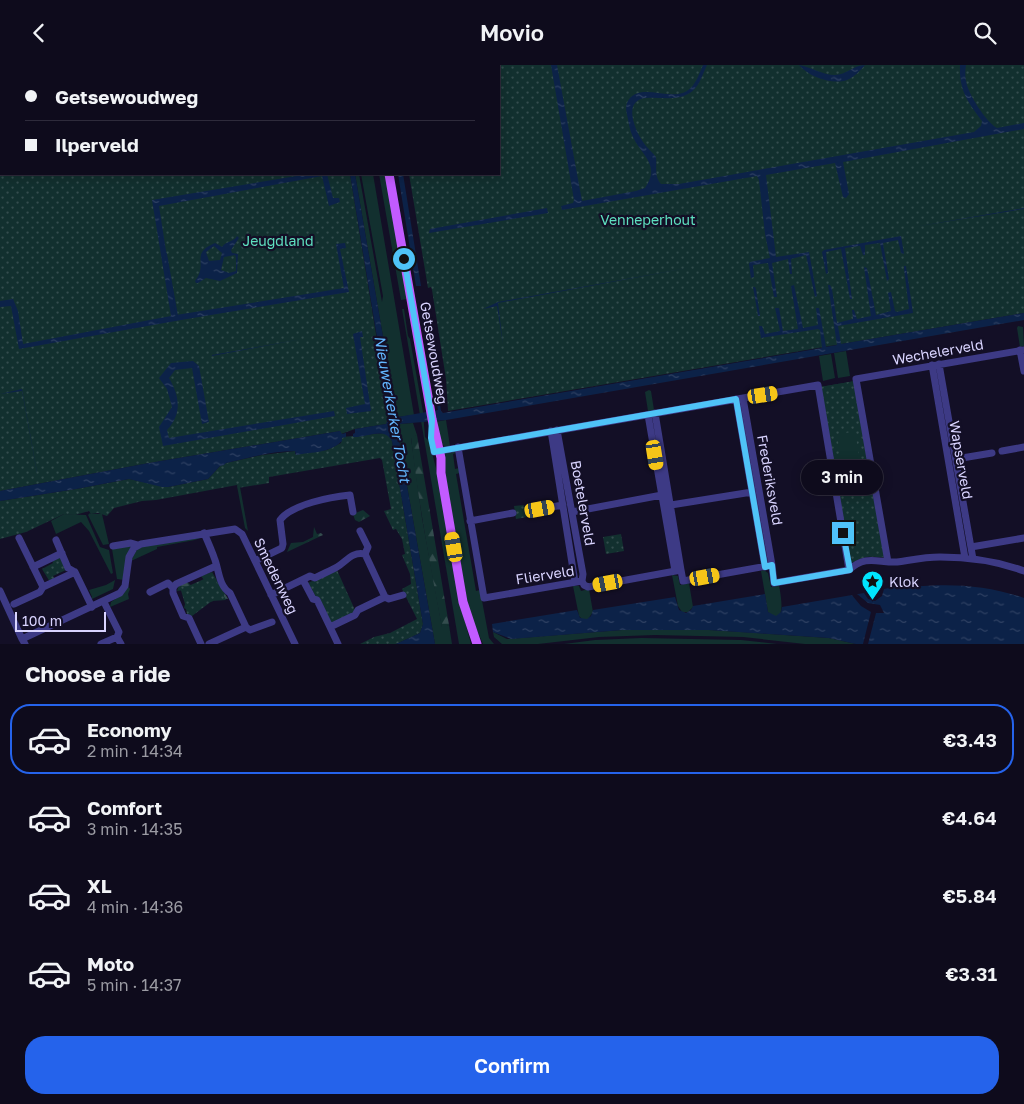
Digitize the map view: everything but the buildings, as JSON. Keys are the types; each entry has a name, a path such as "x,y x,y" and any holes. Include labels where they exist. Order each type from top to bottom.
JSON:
{"main road":[{"name":"Getsewoudweg","path":"389,175 463,602 477,644"}],"street":[{"name":"Wechelerveld","path":"888,562 856,379 1022,350"},
{"path":"1022,350 1024,371"},
{"name":"Wapserveld","path":"936,365 956,459 971,547 969,559"},
{"name":"Wapserveld","path":"936,365 969,559"},
{"path":"436,451 818,385 850,570"},
{"name":"Frederiksveld","path":"740,399 752,492 768,566"},
{"name":"Frederiksveld","path":"740,399 768,566"},
{"path":"652,414 662,495 678,571 683,581 768,566 774,583 850,570 866,560 888,562 940,557 1003,564 1024,571"},
{"path":"652,414 671,505 678,571"},
{"name":"Boetelerveld","path":"554,431 563,505 579,581"},
{"name":"Boetelerveld","path":"554,431 572,512 583,574 579,581"},
{"path":"458,447 470,521 513,513"},
{"path":"1002,451 1024,447"},
{"name":"Wapserveld","path":"956,459 992,453"},
{"path":"671,505 752,492"},
{"path":"255,561 282,548 281,514 318,500 350,495 353,512"},
{"path":"572,512 662,495"},
{"path":"528,511 563,505"},
{"name":"Flierveld","path":"470,521 484,598 579,581 588,587 678,571"},
{"name":"Smedenweg","path":"113,546 131,543 138,545 204,533 232,529 238,530 242,534 295,644"},
{"path":"360,531 368,547 365,554 385,597"},
{"path":"204,533 226,589 230,593 246,627 250,630 272,622"},
{"path":"19,537 43,587"},
{"path":"971,547 1024,538"},
{"path":"56,541 68,568 74,572 92,607"},
{"path":"0,591 24,642 104,602 123,590 129,557 138,545"},
{"path":"33,567 62,553"},
{"path":"271,595 310,577 315,578 340,566 344,560 360,553 365,554"},
{"path":"172,588 216,566"},
{"path":"14,604 40,592 43,587 74,572"},
{"path":"303,580 313,599 317,600 338,644"},
{"path":"150,592 168,583 172,588 183,616 189,618 200,644"},
{"path":"330,627 355,615 358,610 385,597 389,599 403,595"},
{"path":"104,602 118,632 117,637 121,644"},
{"path":"209,644 246,627"},
{"path":"101,644 117,637"}],"green space":[{"name":"Venneperhout","path":"500,65 1024,65 1024,313 448,411 446,379 432,290 431,287 428,288 409,175 500,175"},
{"name":"Jeugdland","path":"0,175 350,175 389,414 386,424 355,429 341,434 340,431 149,463 0,491"},
{"path":"355,175 359,175 382,302 383,296 361,175 373,175 414,415 398,417"},
{"path":"379,175 386,175 407,299 401,300"},
{"path":"402,309 404,309 410,339 423,412 425,437 429,441 437,472 461,606 471,644 459,644"},
{"path":"1018,326 1023,327 1024,346 1020,347 1017,328"},
{"path":"846,351 850,376 838,378 834,353"},
{"path":"831,354 835,378 823,381 819,356"},
{"path":"855,381 871,470 844,474 820,387"},
{"path":"855,381 886,557 867,557 850,563 820,387","holes":["855,431 861,468 843,471 837,435"]},
{"path":"651,391 654,410 648,411 645,392"},
{"path":"446,420 450,446 445,447 441,443 435,422"},
{"path":"413,423 417,435 411,438 422,518 442,627 449,625 452,644 435,644 397,429 399,424"},
{"path":"385,433 389,435 392,441 423,624 420,633 396,644 360,644 374,637 390,633 417,619 402,589 411,584 410,574 402,555 405,554 402,539 396,529 393,530 384,511 391,509 382,460 380,458 269,477 269,483 238,488 237,485 142,501 114,508 107,516 98,513 91,514 89,511 75,515 64,514 26,532 0,539 0,501 129,479 168,487 208,479 220,466 226,463 262,455 295,451 295,454 327,450 341,443 342,437"},
{"path":"417,435 449,625 442,628 414,461 411,437"},
{"path":"454,451 456,453 453,454 455,469 459,468 460,473 456,474 476,591 480,590 489,638 494,644 483,644 469,612 446,479 444,454"},
{"path":"237,486 240,487 248,531 245,528"},
{"path":"524,505 527,517 516,519 514,506"},
{"path":"363,510 370,516 359,522 355,520 353,514"},
{"path":"90,513 102,514 109,544 103,545 88,515"},
{"path":"64,514 86,515 100,547 109,550 113,573 111,574 89,531 81,522 56,534 51,521"},
{"path":"314,527 317,534 321,533 323,535 287,552 291,543 303,542 313,537"},
{"path":"621,534 624,551 606,554 603,537"},
{"path":"200,537 195,540 157,547 157,549 131,561 136,551 141,547"},
{"path":"131,546 124,580 117,579 112,549"},
{"path":"59,557 62,558 66,570 53,576 55,579 50,582 42,569 53,563 52,560"},
{"path":"337,570 355,612 333,623 308,583"},
{"path":"764,570 768,573 771,587 779,586 781,608 778,616 768,612 761,571"},
{"path":"212,572 228,599 214,599 212,602 198,588 177,591 179,585 187,582 192,586 204,580 201,576"},
{"path":"213,575 226,600 212,601 192,616 187,614 180,587 183,586 184,588"},
{"path":"672,575 678,576 680,585 689,583 693,607 688,612 682,612 678,606"},
{"path":"115,580 113,589 89,599 92,597 89,590"},
{"path":"128,586 130,589 129,599 110,607 111,602 123,594"},
{"path":"573,586 579,586 581,591 589,589 593,612 588,619 582,619 579,616"},
{"path":"622,630 709,630 829,638 856,644 805,644 743,637 655,635 599,637 538,644 502,644 494,637 493,632 507,639"},
{"path":"642,638 741,640 777,644 564,644 595,640"}],"water":[{"path":"551,65 557,65 582,201 645,188 651,173 651,167 631,133 626,111 627,103 632,96 638,93 680,94 687,91 695,83 703,65 707,65 700,81 692,92 673,98 646,98 634,104 632,110 634,123 643,142 656,157 657,175 661,184 679,184 974,132 981,126 982,121 965,95 961,81 960,65 966,65 967,87 983,114 993,125 997,128 1024,123 1024,129 843,162 849,194 846,198 843,197 835,163 766,175 776,257 809,252 817,296 815,297 806,255 791,259 792,274 790,274 788,259 772,263 777,297 774,297 768,263 753,265 754,277 751,278 749,264 750,262 770,258 757,176 562,210 561,206 573,203 574,200"},
{"path":"799,65 835,75 865,65 850,79 828,81 809,73"},
{"path":"303,175 327,175 333,198 339,198 340,202 329,206 322,176 159,206 176,315 344,288 336,244 345,243 346,248 340,249 349,292 19,349 11,306 0,307 0,301 13,299 18,311 23,344 171,316 152,200"},
{"name":"Nieuwerkerker Tocht","path":"350,175 355,175 398,417 438,410 421,312 425,311 441,411 443,413 822,348 820,330 818,329 761,338 759,326 762,326 765,334 780,331 775,308 779,308 783,331 798,329 791,286 794,285 803,328 818,325 816,308 819,308 826,347 837,345 828,285 832,289 837,323 853,319 852,310 854,310 857,319 871,316 864,267 867,268 876,315 891,311 888,293 891,292 895,311 909,309 904,269 904,266 906,266 913,313 838,326 841,344 1024,313 1024,320 446,420 399,424 397,429 435,644 396,644 420,633 423,624 392,441 389,437 380,433 353,437 355,429 386,424 390,416"},
{"path":"398,175 403,175 421,286 416,286"},
{"path":"547,208 548,213 429,233 430,229"},
{"path":"1024,208 1024,209 914,227"},
{"path":"237,236 239,238 231,250 232,253 238,254 237,273 220,281 206,278 196,283 203,251 215,243 222,247","holes":["214,246 222,253 220,260 209,261 206,252","235,255 236,271 229,273 221,270 224,257"]},
{"path":"901,236 904,254 901,253 898,240 883,243 889,279 887,281 880,243 865,245 865,255 863,255 860,246 845,248 852,299 850,299 841,249 826,252 828,273 826,274 822,252 824,250"},
{"path":"693,267 498,303 503,345 497,306 483,309 498,302"},
{"path":"753,287 756,289 760,316 758,316"},
{"path":"362,331 363,337 360,337 371,411 347,414 346,408 365,404 353,334"},
{"path":"302,339 212,356 212,355"},
{"path":"193,361 199,366 209,422 202,424 192,368 175,370 169,378 178,404 175,417 167,430 169,438 334,411 335,416 163,446 159,427 172,407 167,389 159,378 171,363"},
{"path":"22,389 37,473 22,391 0,394"},
{"path":"340,431 342,434 346,433 346,437 342,438 342,441 332,448 296,455 295,451 278,452 226,463 220,466 208,479 162,487 129,479 0,501 0,491 149,463"},
{"path":"910,584 911,587 968,586 996,590 1024,598 1024,644 856,644 829,638 709,630 622,630 511,639 493,632 492,624 577,610 580,618 587,619 591,616 593,610 675,597 679,610 686,613 693,606 765,594 768,612 776,616 781,612 782,607 864,593 868,599 875,601 882,596 884,589"}],"pier":[{"path":"851,594 857,594 868,603 880,605 884,613 876,613 868,644 863,644 871,612 861,606"}],"waterway":[{"path":"166,254 177,316"}],"place":[{"name":"Klok","path":"873,601"}],"route":[{"path":"404,259 432,419 430,426 434,452 736,399 765,567 772,565 774,583 850,570 843,533"}]}
